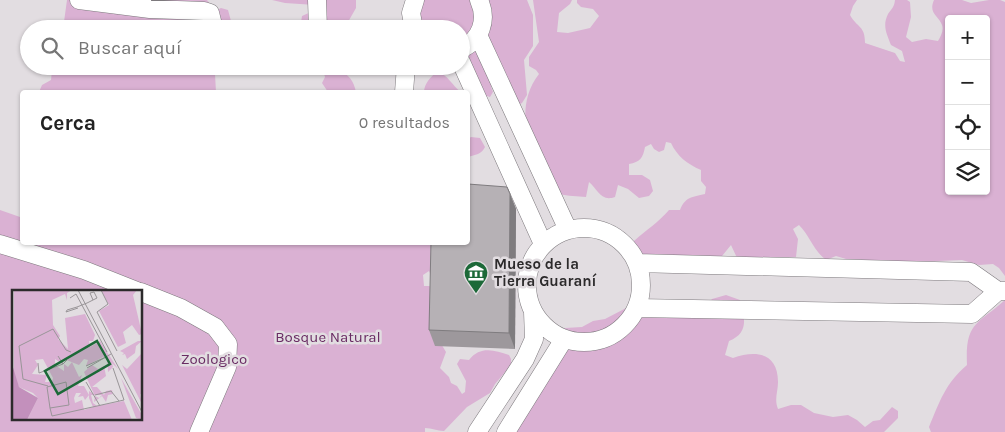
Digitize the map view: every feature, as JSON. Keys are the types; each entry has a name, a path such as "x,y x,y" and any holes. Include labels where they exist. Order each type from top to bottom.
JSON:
{"lane":[{"path":"80,0 150,9 204,12 210,13 212,20"},
{"path":"317,0 318,20"},
{"path":"410,20 415,0"},
{"path":"470,45 478,36 483,24 484,12 479,0"},
{"path":"478,36 568,230"},
{"path":"404,90 405,75"},
{"path":"467,75 543,244"},
{"path":"477,432 525,359 534,339 533,312 527,294 527,276 533,259 543,244 568,230 584,228 601,230 616,238 628,249 637,263 641,278 641,293 637,308 628,322 614,334 599,341 581,342 564,339 546,328 533,312"},
{"path":"0,244 84,270 134,290"},
{"path":"637,263 971,272 1002,291 972,314 637,308"},
{"path":"142,292 181,308 215,327 228,344 227,367 199,432"},
{"path":"506,432 564,339"}],"green space":[{"path":"67,0 207,0 215,11 221,8 228,10 231,20 64,20"},
{"path":"272,0 356,0 356,8 349,20 301,20 302,16 313,11 315,5"},
{"path":"424,0 527,0 533,15 533,46 524,60 527,95 522,103 514,107 493,81 491,87 493,92 490,97 480,94 470,71 470,20 414,20"},
{"path":"533,0 572,0 559,13 557,32 568,33 590,28 599,16 593,9 581,7 577,0 857,0 850,15 864,33 865,43 895,53 900,61 905,62 902,51 891,45 886,30 886,18 895,0 907,0 910,2 911,17 906,37 912,42 926,39 938,41 943,27 932,9 934,0 962,0 971,3 989,0 1005,2 1005,276 993,264 979,265 962,260 914,262 846,259 836,256 826,260 799,225 793,229 798,239 796,257 755,257 747,260 738,260 731,245 722,256 638,255 634,248 634,241 669,210 680,210 687,200 705,194 706,187 701,181 701,170 683,159 671,143 666,142 664,150 659,152 651,144 645,147 640,159 629,164 629,175 642,175 650,180 653,191 649,196 639,198 628,189 618,185 615,197 606,198 589,182 586,197 560,194 541,187 536,183 526,127 525,113 527,100 531,87 539,74 529,66 529,57 539,42"},
{"path":"52,75 215,75 216,90 40,90 42,85 51,80"},
{"path":"324,75 346,75 350,78 355,90 327,90 322,83"},
{"path":"444,75 458,90 424,90 428,80 432,76"},
{"path":"471,137 480,138 485,147 478,154 470,156"},
{"name":"Bosque Natural","path":"0,210 20,217 20,245 440,245 431,275 429,271 423,275 424,286 435,289 440,342 446,352 440,368 462,394 465,392 466,381 457,364 460,359 469,360 478,353 488,350 509,355 511,365 490,393 467,407 444,431 425,428 425,432 0,432"},
{"path":"726,295 740,300 744,324 740,334 729,341 725,355 733,358 757,354 770,359 777,372 776,402 778,409 791,405 801,405 814,413 833,417 848,415 865,427 873,421 880,420 892,407 898,411 898,418 884,432 516,432 546,373 557,367 552,346 565,328 582,327 593,321 605,319 630,306 706,306 712,299"},
{"path":"1005,300 1005,432 931,432 929,427 944,393 953,379 967,365 968,340 971,332 980,320"}],"building":[{"name":"Mueso de la Tierra Guaraní","path":"470,184 507,187 510,194 509,333 429,330 431,245 470,245"}],"place":[{"name":"Mueso de la Tierra Guaraní","path":"476,294"}],"park label":[{"name":"Zoologico","path":"214,359"}]}
